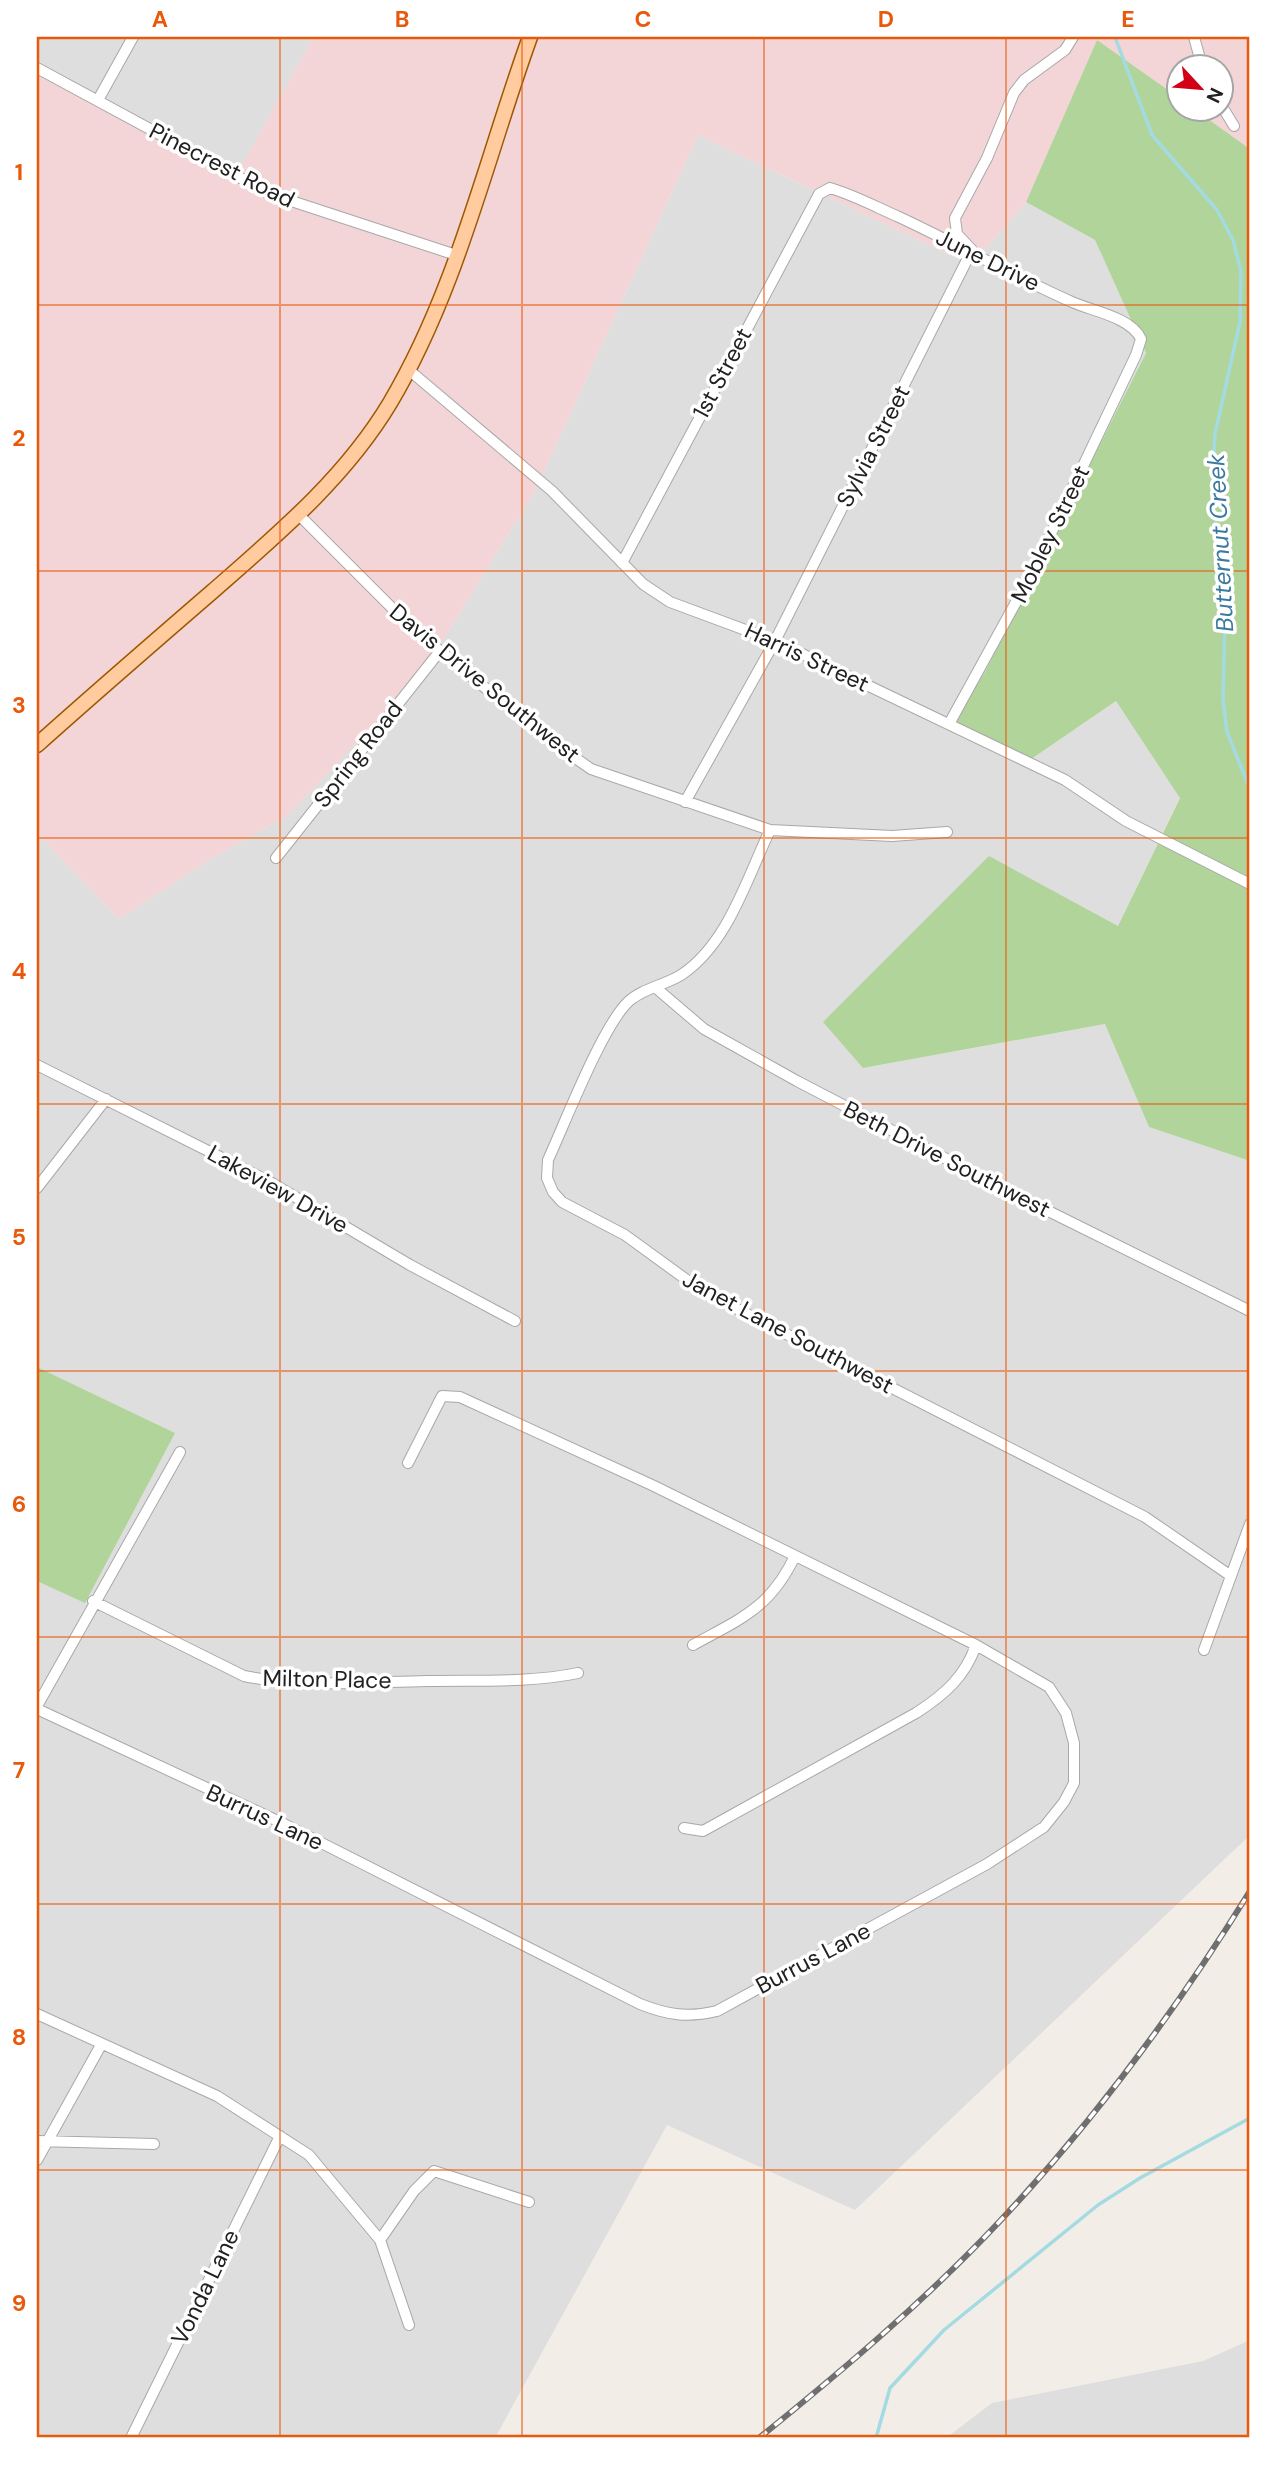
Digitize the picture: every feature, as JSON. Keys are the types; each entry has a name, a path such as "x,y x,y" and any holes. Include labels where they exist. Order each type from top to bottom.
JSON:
{"main road":[{"path":"37,744 299,515 365,440 409,370 456,255 530,37"}],"street":[{"path":"98,100 133,37"},
{"path":"972,250 957,234 955,218 987,158 1014,93 1025,79 1058,56 1073,37"},
{"name":"Pinecrest Road","path":"37,68 270,194 456,255"},
{"path":"1232,122 1234,126"},
{"name":"June Drive","path":"830,188 972,250 1070,301 1125,323 1138,333 1141,339"},
{"name":"1st Street","path":"622,563 819,194 830,188"},
{"name":"Sylvia Street","path":"685,802 775,641 972,250"},
{"name":"Mobley Street","path":"949,723 1032,573 1136,355 1141,339"},
{"name":"Harris Street","path":"409,370 575,511 643,584 670,601 775,641 949,723 1065,780 1126,821 1250,884"},
{"name":"Davis Drive Southwest","path":"299,515 396,612 440,651 547,738 591,769 770,830 891,836 947,832"},
{"name":"Spring Road","path":"276,858 440,651"},
{"name":"Janet Lane Southwest","path":"770,830 725,923 705,953 682,974 628,1001 607,1035 548,1160 547,1178 552,1192 562,1202 625,1235 702,1291 1144,1517 1231,1576"},
{"name":"Beth Drive Southwest","path":"656,988 704,1029 797,1081 1008,1191 1250,1311"},
{"name":"Lakeview Drive","path":"37,1065 270,1182 410,1265 515,1321"},
{"path":"37,1188 106,1099"},
{"name":"Burrus Lane","path":"37,1708 282,1823 640,2004 668,2015 693,2017 716,2011 987,1864 1044,1827 1064,1802 1074,1783 1074,1743 1066,1713 1049,1687 976,1645 654,1486 460,1397 442,1396 408,1463"},
{"path":"37,1708 93,1601 180,1452"},
{"path":"1204,1650 1250,1524"},
{"path":"694,1645 759,1608 783,1581 795,1556"},
{"name":"Milton Place","path":"93,1601 244,1676 264,1680 308,1682 511,1679 579,1673"},
{"path":"684,1828 703,1831 916,1713 944,1694 960,1677 976,1645"},
{"path":"37,2014 217,2096 309,2155 380,2240 409,2325"},
{"path":"37,2160 41,2142 101,2045"},
{"name":"Vonda Lane","path":"131,2438 281,2136"},
{"path":"41,2142 153,2144"},
{"path":"380,2240 414,2191 434,2171 529,2202"}],"shaded area":[{"path":"37,37 314,37 235,178 37,75"},
{"path":"314,37 1250,37 1250,149 1212,122 1234,122 1234,52 1164,52 1164,87 1097,40 1026,202 971,265 698,135 535,491 424,671 288,815 208,861 119,919 37,833 37,75 235,177"},
{"path":"698,135 971,265 1026,202 1095,240 1146,353 985,672 949,727 1024,764 1116,701 1180,797 1118,926 989,857 863,1068 1106,1024 1149,1127 1250,1161 1250,1835 855,2210 667,2125 495,2438 37,2438 37,1581 175,1433 37,1367 37,833 119,919 208,861 288,815 424,671 535,491"},
{"path":"1250,2340 1250,2438 946,2438 992,2403 1203,2361"}],"green space":[{"path":"1097,40 1164,87 1164,122 1212,122 1250,149 1250,1161 1149,1127 1105,1024 863,1068 823,1022 989,856 1118,926 1180,798 1116,701 1024,764 949,727 985,672 1146,353 1095,240 1026,202"},
{"path":"37,1367 175,1433 85,1603 37,1581"}],"waterway":[{"name":"Butternut Creek","path":"1115,37 1152,135 1217,210 1233,240 1241,271 1240,322 1215,434 1212,485 1225,617 1223,699 1227,732 1250,789"},
{"path":"876,2438 890,2388 944,2330 1098,2205 1140,2178 1250,2118"}],"railway":[{"path":"759,2438 913,2306 972,2250 1035,2183 1102,2103 1164,2021 1250,1891"}]}
